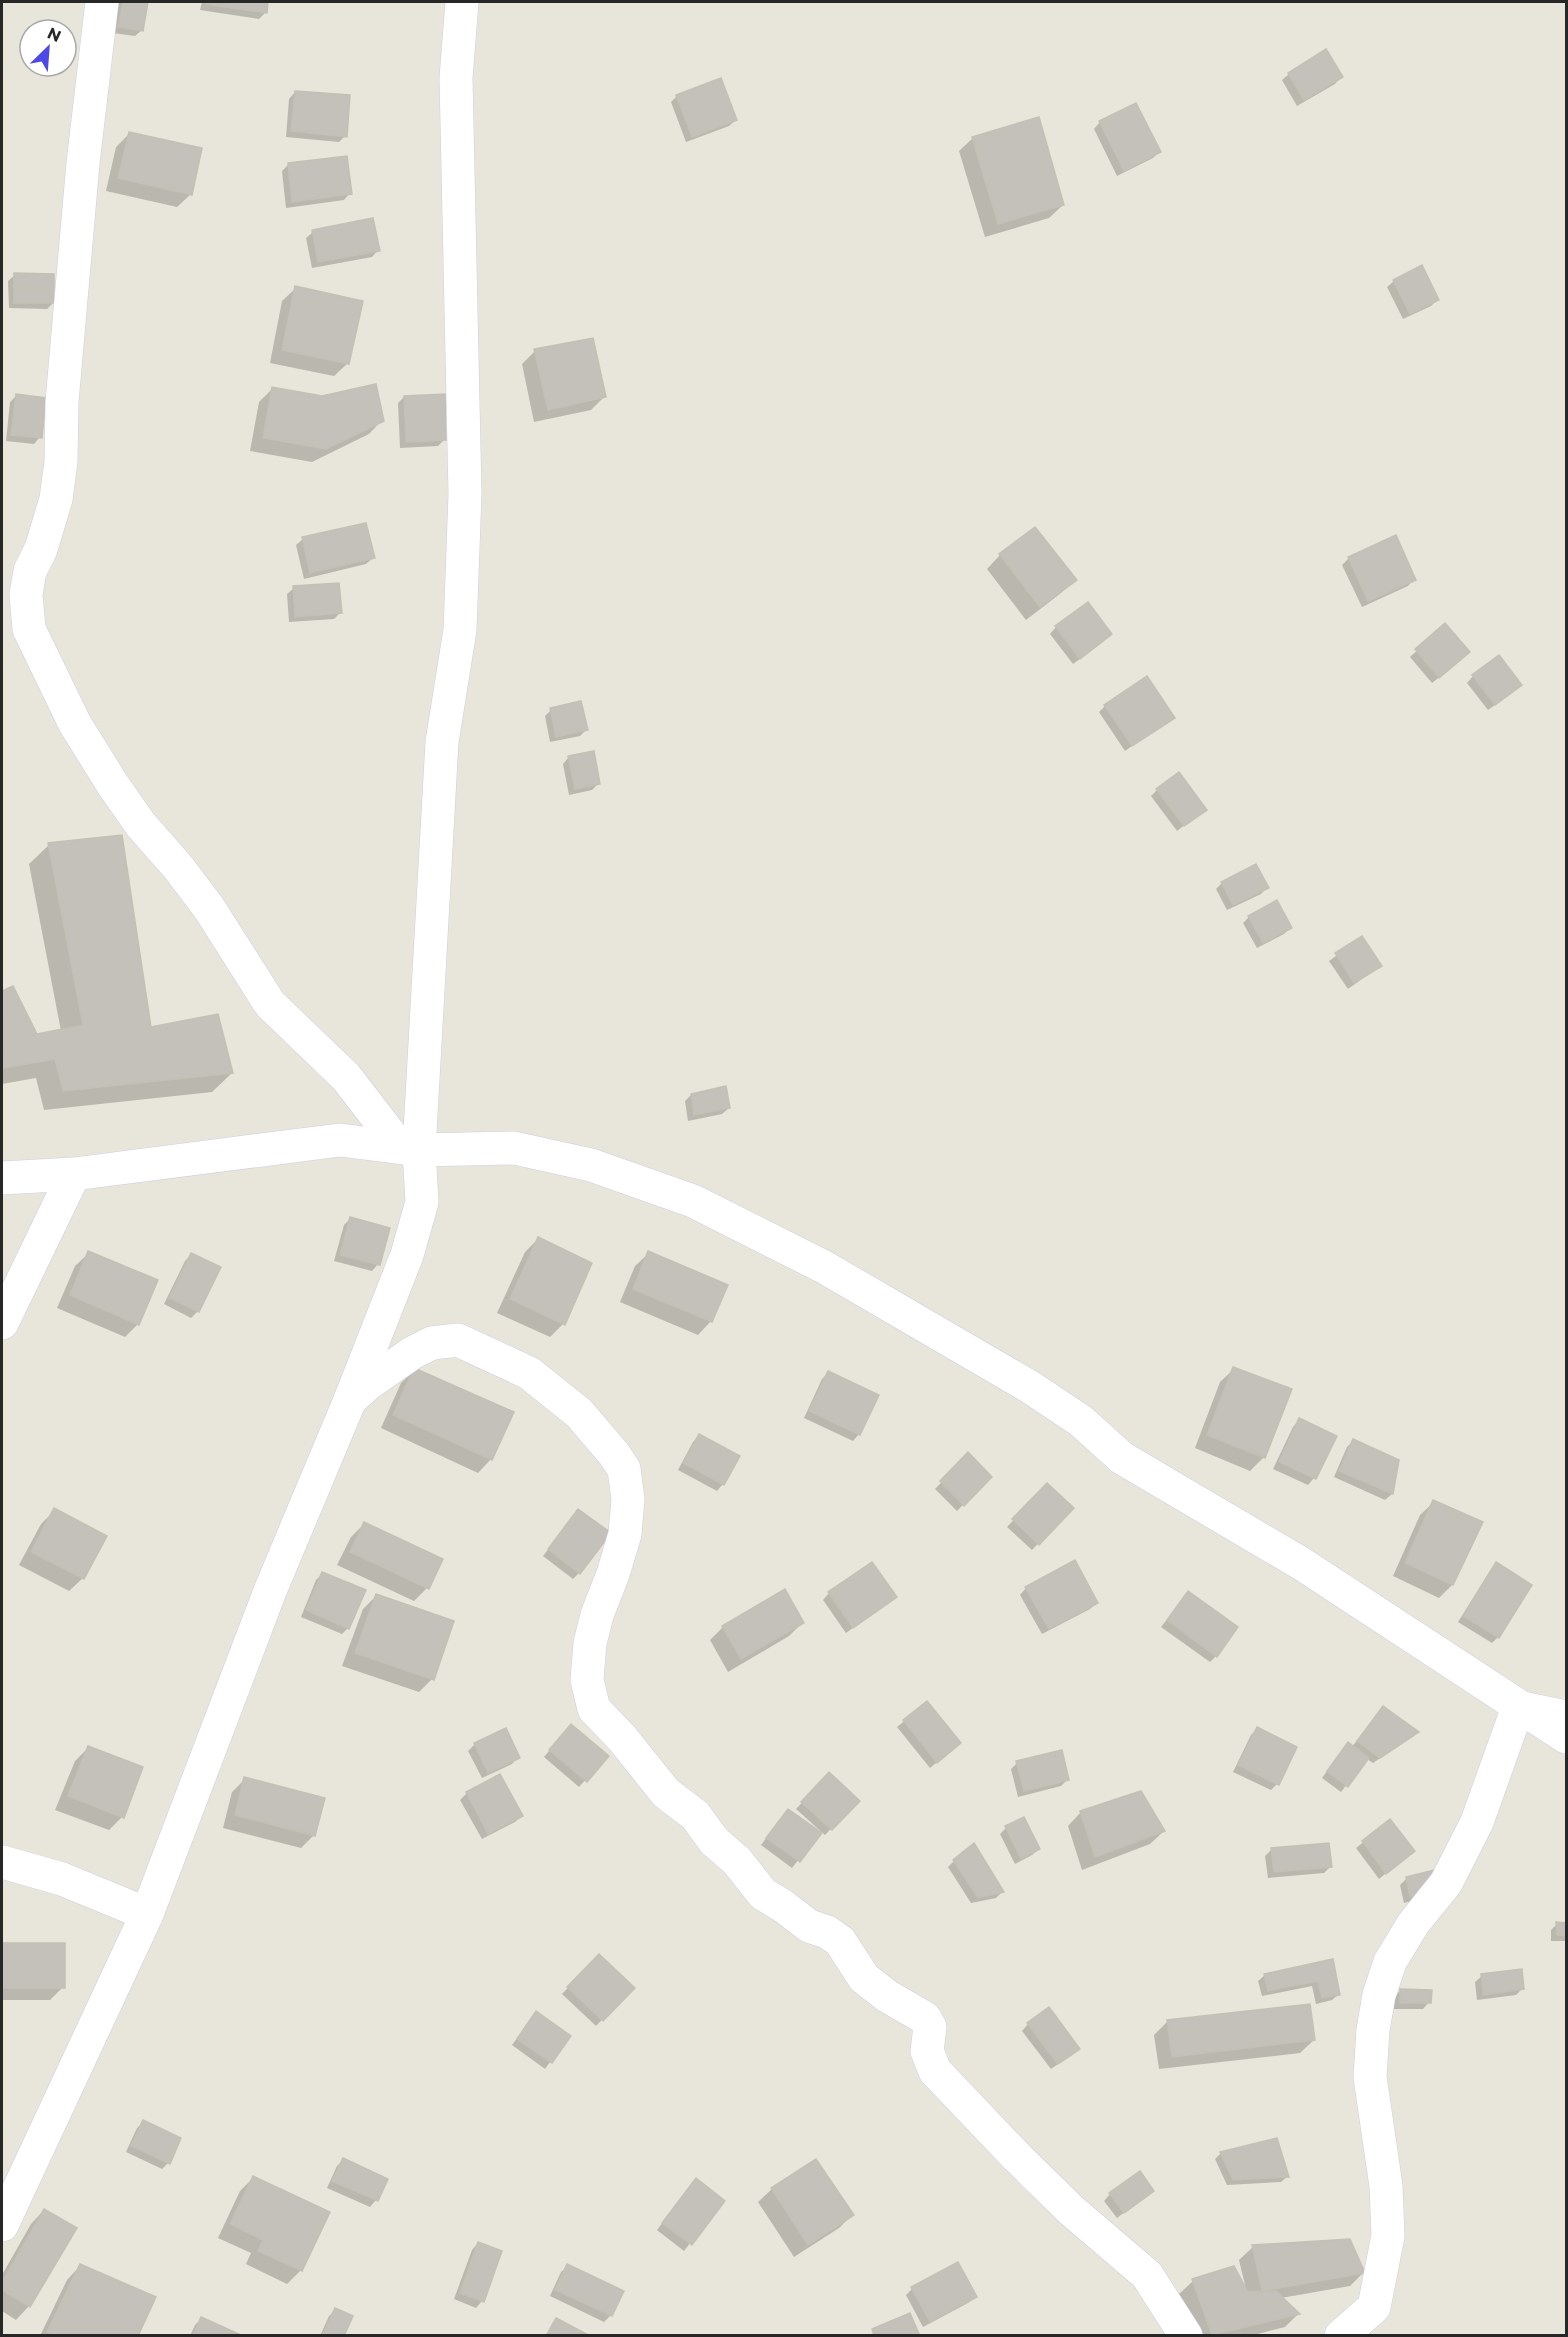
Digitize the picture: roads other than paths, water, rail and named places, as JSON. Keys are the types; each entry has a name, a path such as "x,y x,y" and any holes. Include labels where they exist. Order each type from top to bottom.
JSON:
{"street":[{"path":"102,2 83,163 62,402 61,462 56,499 41,549 30,571 26,594 29,629 75,724 136,817 209,908 270,1005 346,1077 409,1148"},
{"path":"2,2225 147,1914 270,1591 350,1400 406,1255 422,1202 409,1148 442,742 461,619 465,483 456,78 462,2"},
{"path":"2,1178 74,1174 340,1140 409,1148 514,1148 591,1165 693,1201 814,1262 1030,1387 1082,1421 1122,1458 1302,1564 1566,1737"},
{"path":"2,1323 74,1174"},
{"path":"350,1400 368,1384 412,1353 432,1343 458,1340 529,1373 579,1413 624,1469 628,1499 626,1534 597,1615 590,1643 587,1680 594,1709 622,1738 666,1793 695,1815 714,1841 737,1861 763,1894 783,1906 808,1926 827,1932 840,1941 864,1978 887,1996 925,2019 930,2027 927,2051 934,2071 1071,2210 1147,2275 1186,2336"},
{"path":"1518,1707 1566,1717"},
{"path":"1341,2336 1374,2307 1388,2236 1386,2186 1371,2077 1373,2030 1379,1995 1389,1962 1413,1924 1446,1883 1477,1822 1518,1707"},
{"path":"2,1862 62,1879 147,1914"}]}
